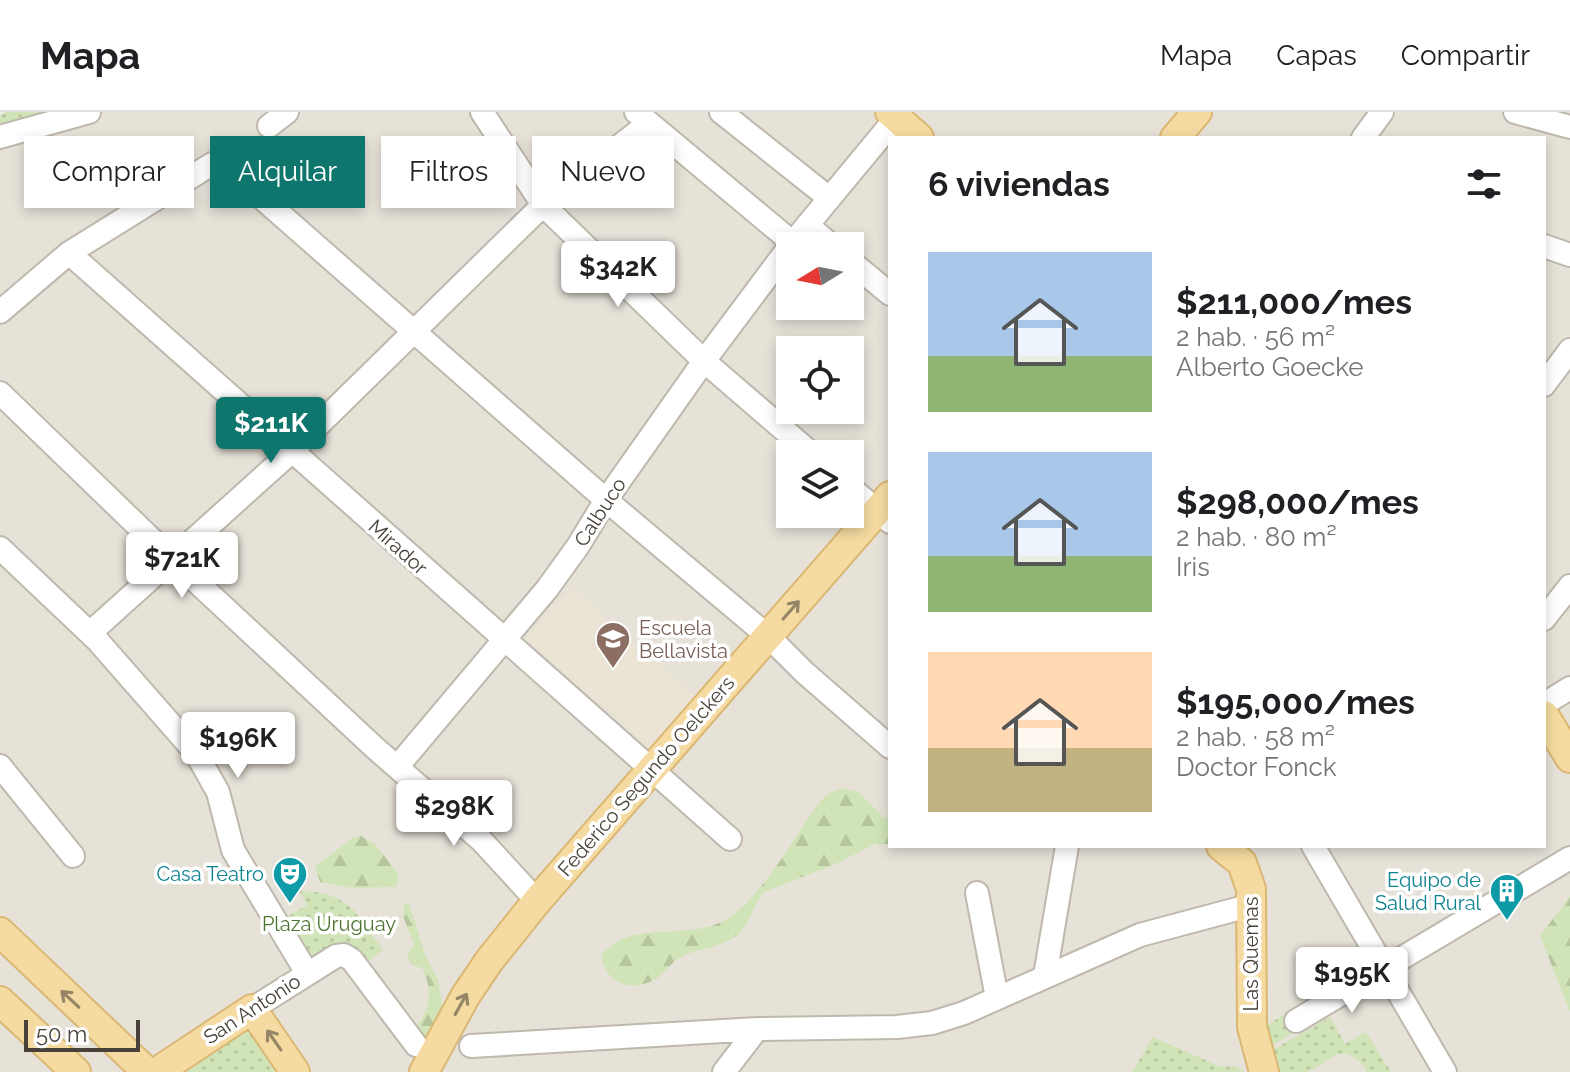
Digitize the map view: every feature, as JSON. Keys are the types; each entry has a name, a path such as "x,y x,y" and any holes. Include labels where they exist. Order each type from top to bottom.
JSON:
{"main road":[{"path":"1177,136 1197,112"},
{"path":"896,114 917,136"},
{"name":"Federico Segundo Oelckers","path":"420,1059 489,961 537,901 886,509"},
{"path":"1546,718 1570,758"},
{"name":"Las Quemas","path":"1224,848 1237,857 1246,871 1251,889 1252,1027 1264,1072"},
{"path":"0,932 147,1072"},
{"path":"0,1001 76,1072"},
{"path":"252,1009 295,1072"},
{"name":"San Antonio","path":"157,1072 252,1009"}],"street":[{"path":"0,137 89,112"},
{"path":"269,126 287,112"},
{"path":"482,112 532,188"},
{"path":"721,112 829,198"},
{"path":"1364,136 1382,112"},
{"path":"1515,112 1570,127"},
{"name":"Calbuco","path":"801,232 896,114"},
{"path":"622,136 642,118 776,232"},
{"path":"0,312 69,253 212,164 219,163 606,500 769,637 888,745"},
{"path":"90,633 291,452 540,208"},
{"path":"546,208 704,361 796,440"},
{"path":"807,225 815,232"},
{"path":"1546,247 1570,255"},
{"name":"Mirador","path":"69,253 504,642 730,839"},
{"name":"Calbuco","path":"397,767 547,589 704,361 776,265"},
{"path":"864,273 888,292"},
{"path":"1546,382 1570,350"},
{"path":"0,393 172,559 397,767 482,841 537,901"},
{"path":"864,496 886,509"},
{"path":"0,548 90,633 185,738 208,771 223,808 233,850 307,973"},
{"path":"1546,616 1570,586"},
{"path":"769,637 801,658 888,728"},
{"path":"1546,703 1570,688"},
{"path":"0,766 73,856"},
{"path":"1045,976 1067,848"},
{"path":"1314,848 1445,1072"},
{"path":"1296,1021 1570,858"},
{"path":"977,893 997,998"},
{"path":"471,1046 757,1029 920,1025 954,1017 1140,935 1252,905"},
{"name":"San Antonio","path":"252,1009 307,973 336,956 344,955 352,960 420,1059"},
{"path":"702,1033 727,1070 757,1029"}],"shaded area":[{"path":"6,112 1570,112 1570,1072 0,1072 0,115"},
{"name":"Escuela Bellavista","path":"571,588 700,700 656,752 526,639"}],"green space":[{"path":"6,112 70,112 0,130 0,115"},
{"path":"844,788 858,792 883,817 888,818 888,844 875,844 838,863 764,892 736,936 681,957 648,983 622,984 609,974 601,956 613,944 627,937 712,926 736,912 766,881 819,803 829,794"},
{"path":"361,836 375,844 399,875 396,887 352,888 320,882 315,867 352,838"},
{"name":"Plaza Uruguay","path":"299,891 316,892 341,900 358,916 383,950 364,964 314,964 281,920 307,905"},
{"path":"1570,896 1570,1012 1540,936"},
{"path":"404,903 409,904 426,957 438,980 442,1004 443,1014 423,1044 415,1028 424,1014 429,991 422,968 412,965 407,955 414,944 403,916"},
{"path":"1289,1012 1300,1029 1267,1048 1262,1028"},
{"path":"1330,1017 1345,1044 1366,1032 1391,1072 1365,1072 1366,1068 1356,1059 1342,1054 1305,1072 1279,1072 1268,1053"},
{"path":"247,1026 286,1072 183,1072 182,1070"},
{"path":"1153,1037 1221,1067 1236,1066 1244,1072 1132,1072"}],"place":[{"name":"Escuela Bellavista","path":"613,670"},
{"name":"Casa Teatro","path":"290,905"},
{"name":"Equipo de Salud Rural","path":"1507,922"}]}
